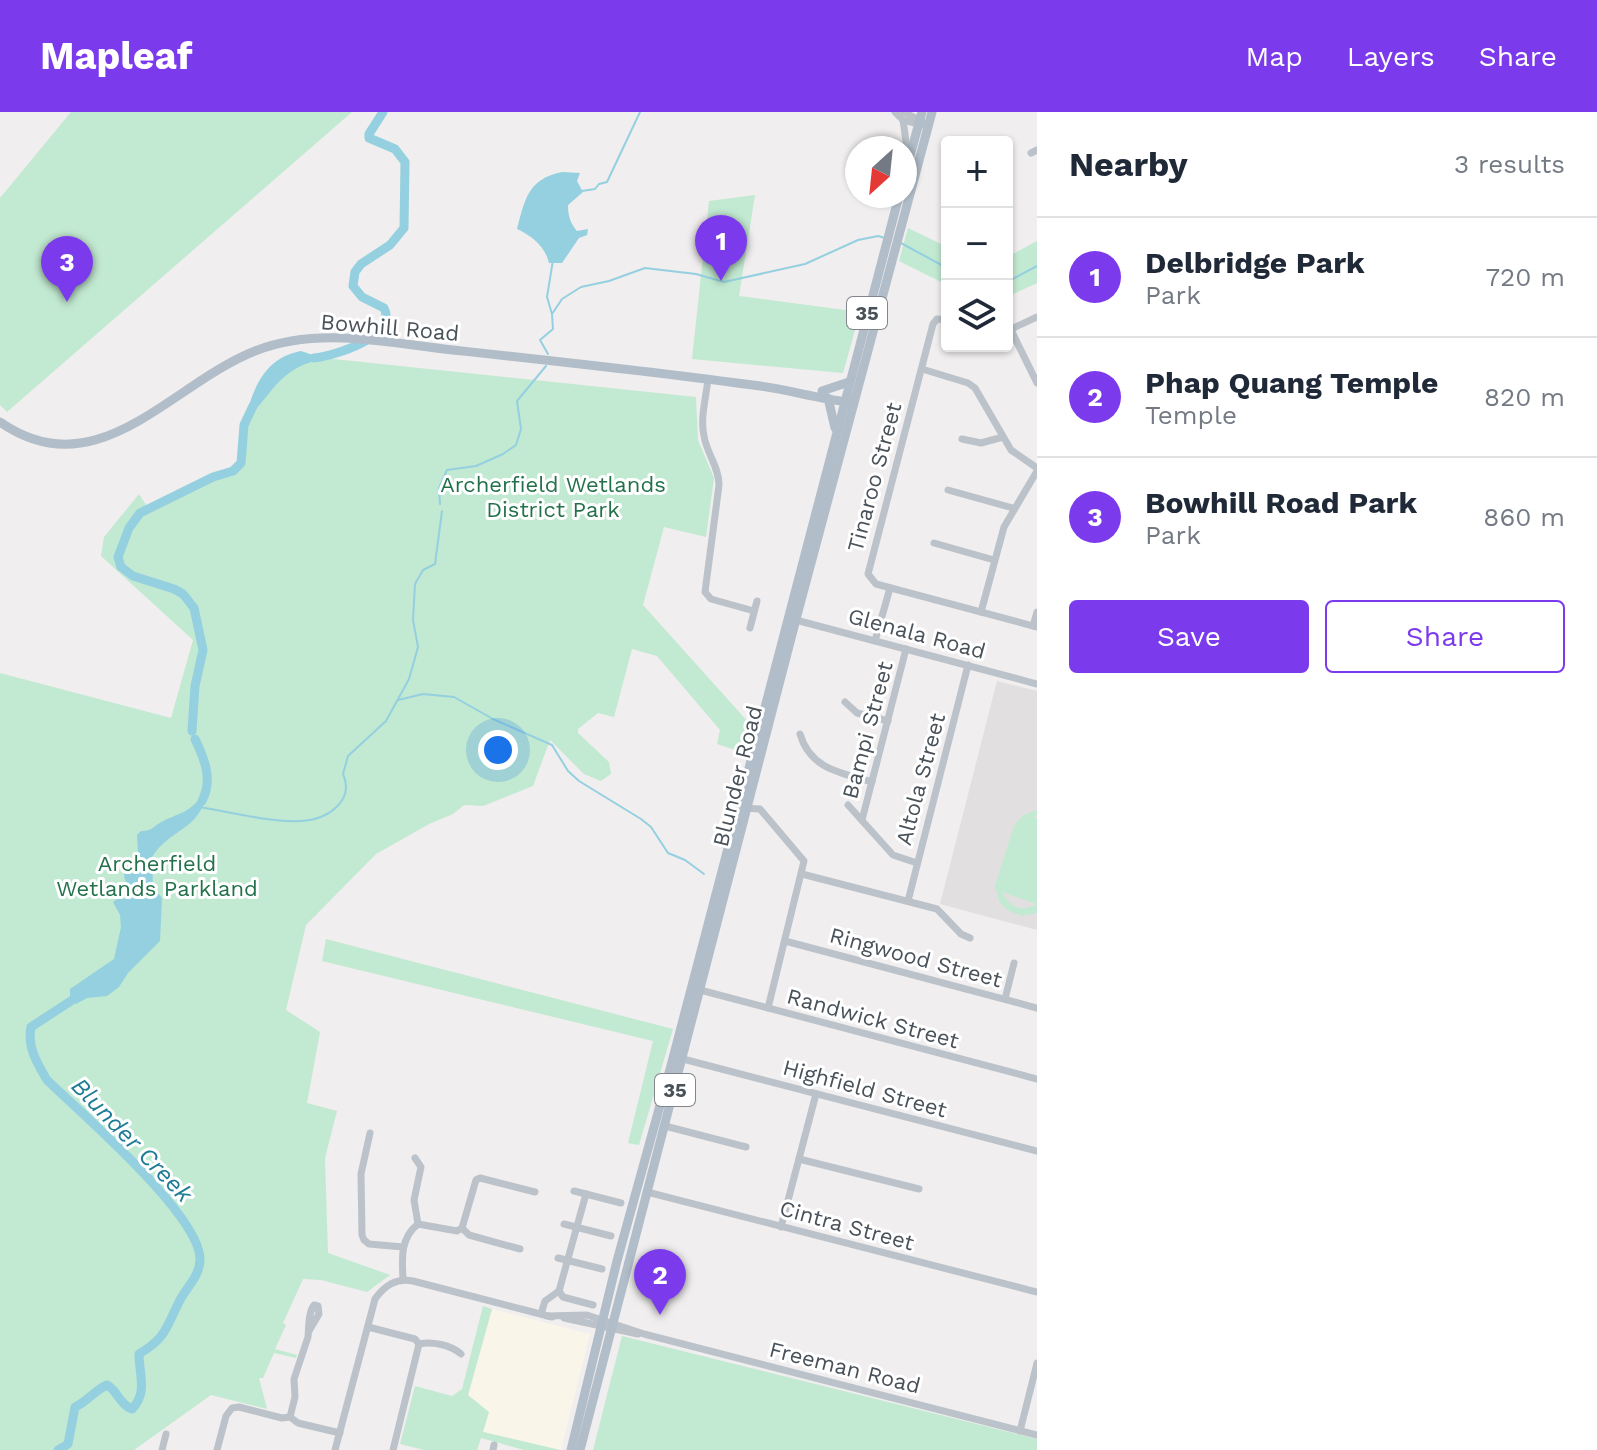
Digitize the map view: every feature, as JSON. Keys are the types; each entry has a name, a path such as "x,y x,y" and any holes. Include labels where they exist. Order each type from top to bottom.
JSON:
{"main road":[{"name":"Blunder Road","path":"580,1450 608,1324 617,1261 742,808 922,121 932,112"},
{"name":"Blunder Road","path":"894,233 897,208"},
{"name":"Blunder Road","path":"791,619 836,431 848,400 849,382 891,245"},
{"name":"Bowhill Road","path":"0,422 14,432 44,443 95,441 141,420 253,352 290,340 329,337 708,379 848,400"},
{"path":"836,431 825,395 849,382"},
{"name":"Blunder Road","path":"571,1450 683,1059 742,808"}],"street":[{"path":"895,112 922,121"},
{"path":"903,116 905,136"},
{"path":"1013,328 1037,317"},
{"name":"Tinaroo Street","path":"890,588 872,582 868,569 933,324 941,319"},
{"path":"1013,338 1037,383"},
{"path":"922,369 975,388 1011,450 1037,470 1004,527 981,612"},
{"path":"708,379 702,426 707,450 719,474 719,485 705,592 711,599 754,611"},
{"path":"962,439 981,443 1003,437"},
{"path":"948,490 1013,508"},
{"path":"934,543 994,560"},
{"path":"875,641 890,588 1035,626 1037,612"},
{"path":"750,628 757,601"},
{"name":"Glenala Road","path":"791,619 1037,684"},
{"name":"Bampi Street","path":"862,820 906,649"},
{"name":"Altola Street","path":"908,901 968,665"},
{"path":"845,702 857,713 888,721"},
{"path":"800,734 806,748 824,768 872,782"},
{"path":"848,805 893,855 917,863"},
{"path":"742,808 760,809 803,858 802,874 768,1008"},
{"path":"802,874 937,909 961,934 970,938"},
{"name":"Ringwood Street","path":"785,941 1037,1008"},
{"path":"1005,999 1014,963"},
{"name":"Randwick Street","path":"700,990 1037,1079"},
{"name":"Highfield Street","path":"683,1059 1037,1151"},
{"path":"781,1227 816,1094"},
{"path":"665,1126 746,1147"},
{"path":"370,1133 361,1174 362,1235 369,1244 403,1247"},
{"path":"415,1158 424,1164 414,1200 418,1224"},
{"path":"799,1159 919,1189"},
{"path":"418,1224 457,1231 462,1228 474,1184 480,1178 535,1192"},
{"path":"904,1196 907,1186"},
{"path":"574,1191 621,1203"},
{"name":"Cintra Street","path":"647,1192 1037,1292"},
{"path":"544,1315 545,1301 559,1291 586,1194"},
{"path":"335,1450 375,1299 384,1287 403,1279 403,1247 409,1232 418,1224"},
{"path":"564,1224 611,1236"},
{"path":"462,1228 469,1235 520,1249"},
{"path":"558,1258 602,1269"},
{"name":"Freeman Road","path":"403,1279 544,1315 608,1324 1037,1435"},
{"path":"559,1291 563,1297 593,1305"},
{"path":"368,1327 415,1339 419,1344"},
{"path":"290,1417 295,1397 294,1379 309,1331"},
{"path":"419,1344 429,1342 461,1354"},
{"path":"393,1450 419,1344"},
{"path":"1020,1431 1037,1363"},
{"path":"217,1450 226,1416 232,1408 239,1407 282,1418 290,1417 298,1423 340,1433"},
{"path":"159,1447 166,1434"}],"shaded area":[{"path":"997,681 1037,691 1037,930 940,904"},
{"path":"492,1309 590,1334 561,1450 483,1432 468,1396"}],"green space":[{"path":"71,112 352,112 7,412 0,405 0,198"},
{"path":"755,195 739,296 860,312 843,373 692,359 709,201"},
{"path":"908,228 941,244 941,282 899,261"},
{"path":"1037,241 1037,283 1013,294 1013,280 1013,254"},
{"name":"Archerfield Wetlands Parkland","path":"324,358 696,397 698,440 714,478 706,537 664,527 643,605 749,723 742,752 717,744 720,730 657,656 632,649 614,717 598,713 578,729 578,733 609,762 611,774 601,781 584,774 550,740 533,786 483,806 464,805 453,814 376,854 306,925 286,1010 320,1032 307,1103 337,1111 325,1158 328,1253 390,1275 367,1292 321,1280 303,1279 275,1349 297,1355 296,1358 274,1353 263,1378 259,1378 267,1409 211,1395 134,1450 0,1450 0,673 171,718 193,640 101,556 104,537 139,494 148,508 233,470 244,457 242,435 248,415 287,373 298,365"},
{"path":"1037,810 1037,815 1033,817 1037,819 1037,904 1037,913 1022,916 1000,903 995,886 1014,826 1023,815","holes":["1002,892 1037,904 1026,908 1016,907"]},
{"path":"326,939 673,1029 639,1145 628,1143 653,1041 322,961"},
{"path":"483,1306 492,1309 468,1395 489,1412 483,1432 560,1450 524,1450 481,1438 477,1450 424,1450 400,1444 415,1386 452,1396 462,1389"},
{"path":"622,1336 1037,1439 1037,1450 593,1450"}],"water":[{"path":"562,172 580,173 577,181 583,192 568,205 568,212 577,231 588,229 587,235 579,238 562,263 549,263 537,242 517,229 526,200 535,185"},
{"path":"301,351 325,359 291,372 251,415 246,416 264,374 279,359"},
{"path":"204,791 208,791 198,815 167,840 152,857 153,887 162,898 160,941 107,996 87,998 76,1004 70,999 70,989 114,959 121,927 120,915 113,902 124,894 127,884 125,871 138,854 137,835 189,809"}],"waterway":[{"name":"Blunder Creek","path":"314,358 362,343 374,336 386,318 384,308 362,297 353,286 355,272 361,264 390,245 404,228 405,162 395,149 369,138 383,112"},
{"path":"582,191 595,189 607,182 640,112"},
{"path":"552,314 562,299 581,287 645,268 696,274 724,282 805,264 858,240 878,236 885,238"},
{"path":"899,242 941,265"},
{"path":"548,354 540,340 553,329 547,297 553,260"},
{"path":"1011,280 1037,266"},
{"path":"440,504 439,488 447,470 476,466 516,445 521,429 517,401 546,366"},
{"name":"Blunder Creek","path":"192,731 195,686 203,650 194,608 183,594 174,589 133,576 121,567 118,557 129,528 140,513 213,477 233,471 241,463 244,425 253,406"},
{"path":"200,807 265,819 301,821 329,813 342,800 346,784 343,774 348,756 386,721 409,679 418,647 413,620 415,584 423,570 435,564 442,511"},
{"path":"398,700 423,694 454,697 493,719 552,745 568,771 579,781 641,819 651,827 668,853 685,860 704,874"},
{"name":"Blunder Creek","path":"195,739 205,762 207,778 202,801"},
{"name":"Blunder Creek","path":"58,1450 68,1444 75,1407 103,1387 107,1385 111,1388 132,1409 137,1403 142,1383 139,1354 164,1332 195,1277 200,1259 195,1240 161,1192 47,1080 36,1061 30,1041 31,1027 80,995"}],"place":[{"name":"Delbridge Park","path":"721,281"},
{"name":"Bowhill Road Park","path":"67,302"},
{"name":"Phap Quang Temple","path":"660,1315"}],"park label":[{"name":"Archerfield Wetlands District Park","path":"553,496"}]}
